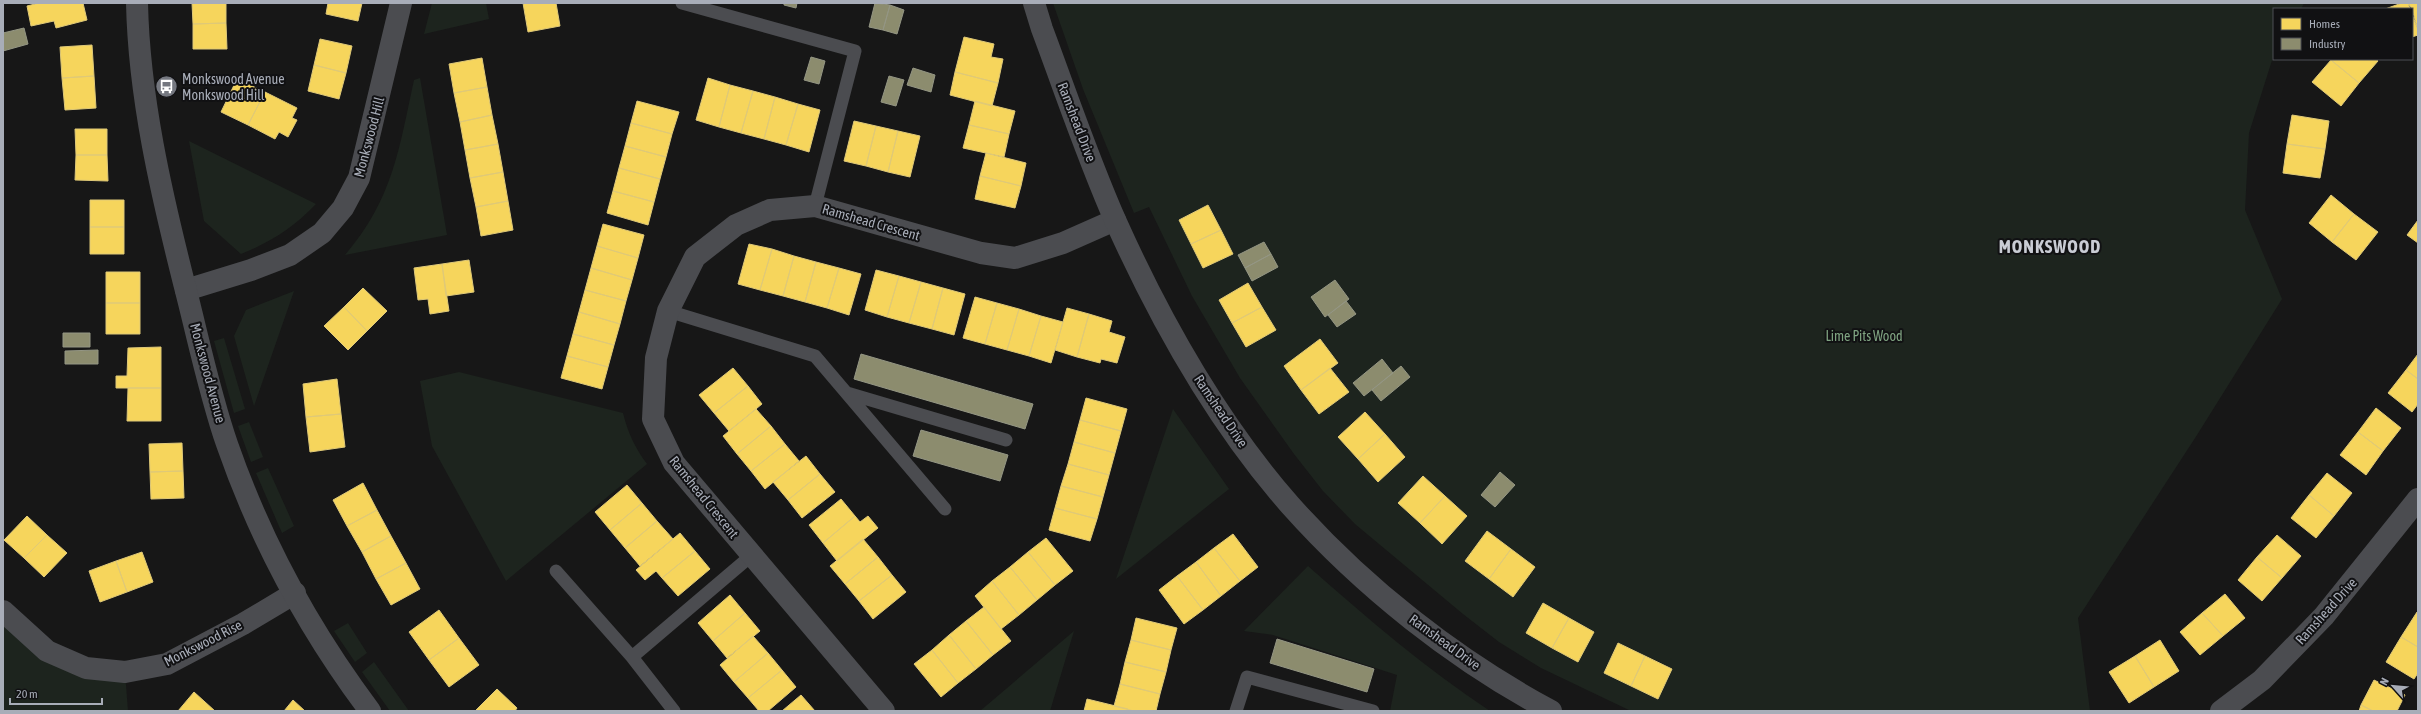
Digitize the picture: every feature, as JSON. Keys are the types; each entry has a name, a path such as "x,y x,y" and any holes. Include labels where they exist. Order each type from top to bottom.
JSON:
{"street":[{"name":"Monkswood Avenue","path":"137,3 144,92 168,220 227,443 250,506 295,593 338,668 370,711"},
{"name":"Monkswood Hill","path":"186,290 251,270 290,255 322,233 343,208 359,178 401,3"},
{"name":"Ramshead Drive","path":"1034,3 1042,29 1115,220 1176,343 1239,440 1289,504 1364,578 1461,656 1551,711"},
{"name":"Ramshead Crescent","path":"884,711 674,463 653,419 656,358 668,311 695,257 736,225 770,210 815,206 981,253 1015,258 1062,243 1115,220"},
{"name":"Ramshead Drive","path":"2221,711 2262,680 2324,616 2418,499"},
{"name":"Monkswood Rise","path":"3,611 47,650 86,668 125,672 167,664 243,624 295,593"}],"lane":[{"path":"682,3 855,50 815,206"},
{"path":"668,311 815,356 945,509"},
{"path":"846,393 1006,440"},
{"path":"632,657 752,555"},
{"path":"556,571 632,657 674,711"},
{"path":"1236,711 1247,677 1373,711"}],"green space":[{"path":"432,3 486,3 489,19 424,34"},
{"name":"Lime Pits Wood","path":"1053,3 2304,3 2302,8 2273,8 2273,57 2249,133 2245,210 2282,299 2197,435 2078,618 2090,711 1631,711 1541,668 1499,642 1463,614 1355,524 1323,491 1294,454 1240,378 1192,296 1149,207 1134,213 1083,89","holes":["1208,205 1232,254 1203,268 1179,220","1264,242 1278,267 1252,281 1238,256","1335,280 1349,299 1346,301 1355,314 1337,327 1328,315 1326,317 1311,297","1248,283 1276,330 1247,347 1219,300","1320,339 1338,362 1330,368 1348,392 1319,414 1284,366","1381,359 1393,373 1401,366 1410,377 1381,401 1372,390 1364,396 1353,383","1365,412 1405,456 1378,481 1338,437","1500,472 1515,484 1495,507 1481,495","1423,476 1467,516 1442,544 1398,503","1487,531 1535,568 1513,597 1465,561","1543,603 1594,632 1578,662 1526,633","1618,643 1672,668 1658,699 1604,673"]},
{"path":"420,78 447,235 345,255 374,214 384,193 392,172 404,129 414,80"},
{"path":"189,141 316,204 291,227 282,233 241,254 204,221"},
{"path":"294,291 254,406 234,336 246,310"},
{"path":"224,338 245,409 234,413 214,341"},
{"path":"459,372 623,413 632,440 647,464 506,581 432,446 420,381"},
{"path":"1173,409 1229,489 1116,579"},
{"path":"249,422 263,457 251,462 238,426"},
{"path":"268,468 294,526 282,533 256,473"},
{"path":"1308,566 1419,660 1442,678 1490,711 1390,711 1397,675 1273,635 1244,631"},
{"path":"3,611 47,651 125,672 128,711 3,711"},
{"path":"348,623 367,653 355,662 334,631"},
{"path":"1074,631 1050,711 980,711"},
{"path":"374,662 409,711 390,711 362,672"}],"building: Homes":[{"path":"39,3 83,3 87,20 56,28 54,21 31,26 27,6"},
{"path":"192,3 226,3 226,23 193,24"},
{"path":"328,3 362,3 358,21 326,14"},
{"path":"523,3 556,3 560,26 528,32"},
{"path":"2402,3 2408,3 2410,8 2388,8"},
{"path":"2408,3 2418,3 2418,30 2413,8"},
{"path":"2413,17 2418,30 2418,35 2413,37"},
{"path":"226,23 227,49 193,49 193,24"},
{"path":"964,37 994,44 991,57 1003,59 998,83 955,72"},
{"path":"320,39 352,46 346,73 314,65"},
{"path":"92,45 94,76 62,78 60,47"},
{"path":"482,58 487,87 454,93 449,64"},
{"path":"2331,60 2377,60 2378,61 2359,83"},
{"path":"2331,60 2359,83 2341,106 2312,82"},
{"path":"314,65 346,73 339,99 308,91"},
{"path":"955,72 998,83 992,106 950,95"},
{"path":"94,76 96,108 65,110 62,78"},
{"path":"708,78 730,85 719,127 696,120"},
{"path":"237,79 265,92 248,125 221,112"},
{"path":"730,85 753,91 741,133 719,127"},
{"path":"487,87 492,115 460,122 454,93"},
{"path":"753,91 775,97 764,139 741,133"},
{"path":"265,92 297,108 292,118 297,120 288,137 279,132 275,139 248,125"},
{"path":"775,97 798,104 786,145 764,139"},
{"path":"637,101 679,112 672,134 631,123"},
{"path":"975,101 1015,111 1009,134 969,125"},
{"path":"798,104 820,110 809,152 786,145"},
{"path":"492,115 498,144 465,150 460,122"},
{"path":"2292,115 2329,121 2325,149 2287,144"},
{"path":"854,121 876,126 866,166 844,161"},
{"path":"631,123 672,134 666,157 625,146"},
{"path":"969,125 1009,134 1004,157 963,148"},
{"path":"876,126 898,131 888,172 866,166"},
{"path":"75,129 107,129 107,155 76,155"},
{"path":"898,131 920,136 910,177 888,172"},
{"path":"498,144 503,172 470,178 465,150"},
{"path":"2287,144 2325,149 2320,178 2283,173"},
{"path":"625,146 666,157 660,179 619,168"},
{"path":"986,153 1026,163 1021,186 980,176"},
{"path":"76,155 107,155 108,181 75,180"},
{"path":"619,168 660,179 654,202 613,191"},
{"path":"503,172 508,201 476,207 470,178"},
{"path":"980,176 1021,186 1015,208 975,199"},
{"path":"613,191 654,202 648,225 607,213"},
{"path":"2331,195 2354,214 2332,242 2309,223"},
{"path":"90,200 124,200 124,227 90,227"},
{"path":"508,201 513,230 481,236 476,207"},
{"path":"1208,205 1221,230 1191,244 1179,220"},
{"path":"2354,214 2378,232 2356,260 2332,242"},
{"path":"2418,220 2418,243 2407,235"},
{"path":"603,224 644,235 638,258 597,246"},
{"path":"90,227 124,227 124,254 90,254"},
{"path":"1221,230 1233,254 1203,268 1191,244"},
{"path":"749,244 772,249 760,290 738,284"},
{"path":"597,246 638,258 632,280 591,268"},
{"path":"772,249 794,256 783,296 760,290"},
{"path":"794,256 816,262 805,302 783,296"},
{"path":"469,260 474,292 446,296 442,264"},
{"path":"816,262 839,268 827,308 805,302"},
{"path":"442,264 449,311 430,314 428,299 418,300 414,268"},
{"path":"591,268 632,280 626,301 585,290"},
{"path":"839,268 861,274 849,315 827,308"},
{"path":"876,270 899,276 887,317 865,310"},
{"path":"106,272 140,272 140,303 106,303"},
{"path":"899,276 921,282 909,323 887,317"},
{"path":"921,282 943,288 932,329 909,323"},
{"path":"1248,283 1262,307 1232,323 1219,300"},
{"path":"363,288 387,311 367,331 344,307"},
{"path":"943,288 965,294 954,335 932,329"},
{"path":"585,290 626,301 620,324 579,312"},
{"path":"975,297 997,303 985,344 963,338"},
{"path":"106,303 140,303 140,334 106,334"},
{"path":"997,303 1019,309 1007,350 985,344"},
{"path":"344,307 367,331 348,350 324,326"},
{"path":"1262,307 1276,330 1246,347 1232,323"},
{"path":"1067,308 1089,314 1077,357 1055,350"},
{"path":"1019,309 1041,316 1029,356 1007,350"},
{"path":"579,312 620,324 614,345 573,334"},
{"path":"1089,314 1112,321 1109,332 1125,337 1117,363 1101,359 1100,363 1077,357"},
{"path":"1041,316 1063,322 1051,363 1029,356"},
{"path":"573,334 614,345 608,367 567,356"},
{"path":"1320,339 1338,363 1301,390 1284,366"},
{"path":"161,347 161,388 116,388 116,376 127,376 128,348"},
{"path":"2418,354 2418,379 2406,370"},
{"path":"567,356 608,367 602,389 561,378"},
{"path":"733,368 748,386 714,413 699,395"},
{"path":"1330,368 1349,392 1319,414 1301,390"},
{"path":"2406,370 2418,379 2418,404 2412,412 2388,393"},
{"path":"337,379 341,414 306,417 303,384"},
{"path":"748,386 762,404 729,431 714,413"},
{"path":"128,388 161,388 161,421 127,421"},
{"path":"1086,398 1127,409 1121,431 1080,420"},
{"path":"2376,408 2401,428 2383,451 2358,432"},
{"path":"756,409 771,426 737,454 723,436"},
{"path":"1365,412 1385,434 1358,459 1338,437"},
{"path":"341,414 345,447 310,452 306,417"},
{"path":"1080,420 1121,431 1115,453 1074,442"},
{"path":"771,426 785,444 751,471 737,454"},
{"path":"2358,432 2383,451 2366,475 2340,455"},
{"path":"1385,434 1405,457 1378,482 1358,459"},
{"path":"1074,442 1115,453 1109,475 1068,464"},
{"path":"182,443 183,471 150,472 149,444"},
{"path":"785,444 799,461 765,489 751,471"},
{"path":"806,456 820,474 788,500 773,482"},
{"path":"1068,464 1109,475 1103,497 1061,486"},
{"path":"183,471 184,498 151,499 150,472"},
{"path":"2327,473 2352,493 2334,516 2309,495"},
{"path":"820,474 835,492 802,518 788,500"},
{"path":"1423,476 1445,496 1420,523 1398,503"},
{"path":"363,483 377,510 347,526 333,500"},
{"path":"627,485 642,503 610,530 595,512"},
{"path":"1061,486 1103,497 1097,519 1055,508"},
{"path":"2309,495 2334,516 2316,538 2291,518"},
{"path":"1445,496 1467,516 1442,544 1420,523"},
{"path":"841,499 855,516 823,543 809,525"},
{"path":"642,503 657,521 625,548 610,530"},
{"path":"1055,508 1097,519 1090,541 1049,530"},
{"path":"377,510 391,536 362,552 347,526"},
{"path":"27,516 47,535 24,558 4,540"},
{"path":"855,516 860,522 868,516 878,528 837,561 823,543"},
{"path":"657,521 673,539 640,566 625,548"},
{"path":"1487,531 1511,549 1489,579 1465,561"},
{"path":"680,533 695,551 662,578 656,571 645,580 636,570"},
{"path":"1233,534 1258,567 1240,581 1214,548"},
{"path":"47,535 67,553 44,577 24,558"},
{"path":"2277,535 2301,556 2282,578 2257,557"},
{"path":"391,536 406,563 376,579 362,552"},
{"path":"1046,538 1073,571 1055,585 1028,552"},
{"path":"863,539 878,557 845,584 830,566"},
{"path":"1214,548 1240,581 1221,596 1196,562"},
{"path":"1511,549 1535,567 1513,597 1489,579"},
{"path":"695,551 710,569 678,596 662,578"},
{"path":"142,552 153,582 127,592 116,561"},
{"path":"1028,552 1055,585 1037,600 1010,567"},
{"path":"878,557 892,575 859,601 845,584"},
{"path":"2257,557 2282,578 2262,601 2238,580"},
{"path":"116,561 127,592 100,602 89,571"},
{"path":"1196,562 1221,596 1203,610 1177,576"},
{"path":"406,563 420,589 391,605 376,579"},
{"path":"1010,567 1037,600 1019,615 992,581"},
{"path":"892,575 906,592 873,619 859,601"},
{"path":"1177,576 1203,610 1184,624 1159,590"},
{"path":"992,581 1019,615 1001,629 975,596"},
{"path":"2225,594 2245,618 2223,636 2202,613"},
{"path":"730,595 745,613 713,641 698,623"},
{"path":"1543,603 1569,618 1552,648 1526,633"},
{"path":"984,607 1011,641 993,655 966,621"},
{"path":"439,610 459,638 429,660 409,632"},
{"path":"2417,612 2418,613 2418,647 2401,637"},
{"path":"745,613 760,631 727,658 713,641"},
{"path":"2202,613 2223,636 2200,655 2180,632"},
{"path":"1136,618 1177,628 1171,650 1131,640"},
{"path":"1569,618 1594,632 1578,662 1552,648"},
{"path":"966,621 993,655 976,669 949,635"},
{"path":"949,635 976,669 958,683 932,650"},
{"path":"753,636 768,653 734,682 720,665"},
{"path":"2401,637 2418,647 2418,673 2414,679 2386,662"},
{"path":"459,638 479,665 449,687 429,660"},
{"path":"1131,640 1171,650 1166,672 1125,662"},
{"path":"2160,640 2179,671 2154,687 2135,656"},
{"path":"1618,643 1645,656 1631,686 1604,673"},
{"path":"932,650 958,683 941,697 914,664"},
{"path":"768,653 782,670 748,698 734,682"},
{"path":"1645,656 1672,669 1658,699 1631,686"},
{"path":"2135,656 2154,687 2129,703 2109,672"},
{"path":"1125,662 1166,672 1160,694 1120,684"},
{"path":"782,670 796,687 768,711 759,711 748,698"},
{"path":"2374,680 2405,695 2397,711 2373,711 2361,705"},
{"path":"1120,684 1160,694 1156,711 1134,711 1114,706"},
{"path":"497,689 517,708 515,711 475,711"},
{"path":"194,692 215,711 178,711"},
{"path":"801,695 815,711 782,711"},
{"path":"1087,699 1128,709 1128,711 1084,711"},
{"path":"293,700 305,711 284,711"},
{"path":"2361,705 2373,711 2359,711"}],"building: Industry":[{"path":"784,3 797,3 796,8 784,5"},
{"path":"875,3 890,5 883,30 869,27"},
{"path":"890,5 904,10 897,34 883,30"},
{"path":"24,28 28,44 3,51 3,33"},
{"path":"811,57 825,61 819,84 804,80"},
{"path":"913,68 935,75 931,92 907,85"},
{"path":"889,76 904,80 896,106 881,102"},
{"path":"1264,242 1271,254 1245,268 1238,255"},
{"path":"1271,254 1278,267 1252,281 1245,268"},
{"path":"1335,280 1349,299 1325,317 1311,297"},
{"path":"1346,301 1356,314 1337,327 1328,315"},
{"path":"63,333 90,333 90,347 63,347"},
{"path":"98,350 98,364 65,364 65,351"},
{"path":"861,354 1033,404 1025,429 854,379"},
{"path":"1382,359 1393,373 1364,396 1353,383"},
{"path":"1401,366 1410,377 1381,401 1372,390"},
{"path":"921,430 1008,455 1000,481 913,456"},
{"path":"1500,472 1515,485 1495,507 1481,495"},
{"path":"1277,639 1374,669 1367,692 1270,663"}],"place":[{"name":"Monkswood Avenue Monkswood Hill","path":"167,87"}],"district":[{"name":"MONKSWOOD","path":"2050,246"}]}
